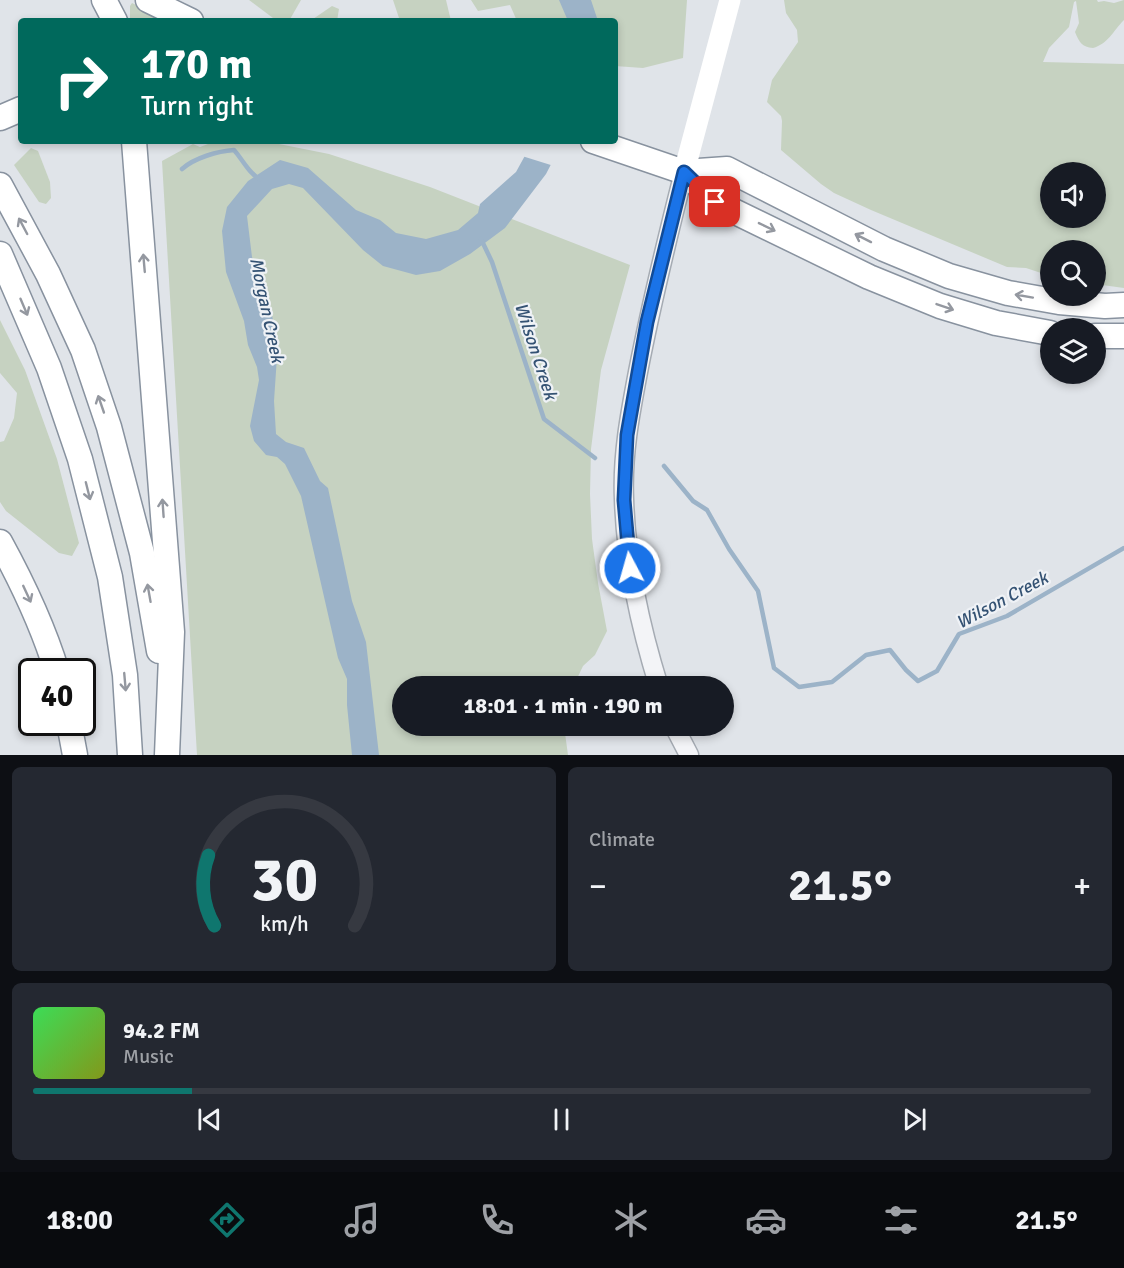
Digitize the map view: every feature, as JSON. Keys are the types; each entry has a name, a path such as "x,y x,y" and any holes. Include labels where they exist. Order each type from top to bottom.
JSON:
{"highway":[{"path":"104,0 113,18"},
{"path":"147,0 185,18"},
{"path":"134,144 172,632 167,755"},
{"path":"602,144 684,172 727,169 884,249 949,276 1008,294 1106,306 1124,305"},
{"path":"684,172 715,202 869,277 940,306 996,323 1040,331"},
{"path":"0,185 48,274 83,350 109,427 142,553 155,622 167,755"},
{"path":"0,254 50,368 80,459 110,576 124,675 130,755"},
{"path":"1106,336 1124,336"},
{"path":"0,542 41,624 52,658"},
{"path":"71,736 75,755"}],"main road":[{"path":"684,172 730,0"}],"street":[{"path":"656,676 645,643 630,568 624,500 624,467 629,423 647,322 684,172"},
{"path":"679,736 689,755"}],"green space":[{"path":"249,0 301,0 291,18 273,18"},
{"path":"393,0 446,0 450,18 399,18"},
{"path":"471,0 687,0 683,58 643,68 618,66 618,18 516,18 510,5 478,11"},
{"path":"784,0 1097,0 1114,3 1124,0 1124,20 1106,40 1093,48 1081,43 1075,32 1079,23 1076,1 1074,2 1069,27 1049,48 1043,62 1124,64 1124,288 1106,286 1106,240 1040,240 1040,273 1026,268 1007,267 871,210 834,193 821,184 781,150 781,116 767,102 772,80 798,42 797,30 786,13"},
{"path":"132,3 161,18 130,18"},
{"path":"332,6 339,9 338,18 314,18"},
{"path":"193,144 200,147 208,144 279,144 329,154 430,187 630,265 601,370 591,449 592,539 607,631 595,655 583,666 578,676 392,676 392,736 565,736 568,755 197,755 162,161"},
{"path":"31,148 38,151 50,182 51,198 46,204 39,202 14,165"},
{"path":"0,320 25,370 57,459 79,543 72,556 59,553 6,511 0,502 0,442 4,441 14,418 17,393 0,373"}],"water":[{"path":"559,0 591,0 597,18 567,18"},
{"name":"Morgan Creek","path":"531,144 561,144 546,174 505,228 470,254 440,271 416,275 383,266 363,250 303,188 289,184 272,189 247,216 252,257 268,298 278,342 274,401 276,434 286,442 304,448 320,481 328,488 352,601 366,642 379,755 352,755 347,679 338,658 301,496 285,464 277,457 266,455 254,441 250,426 259,380 257,367 248,345 244,321 226,272 222,231 227,207 248,181 280,160 308,168 356,210 380,220 396,233 426,239 458,230 478,213 480,204 516,172"}],"pier":[{"path":"528,144 565,144 554,166 522,156"}],"waterway":[{"path":"182,169 206,156 234,150 249,170 260,179"},
{"name":"Wilson Creek","path":"481,239 492,262 544,419 595,458"},
{"name":"Wilson Creek","path":"664,466 693,501 707,510 729,549 758,591 774,668 799,687 832,682 866,655 890,650 918,681 937,671 959,634 1007,616 1124,548"}],"route":[{"path":"630,568 624,500 627,435 647,322 684,172 715,202"}]}
